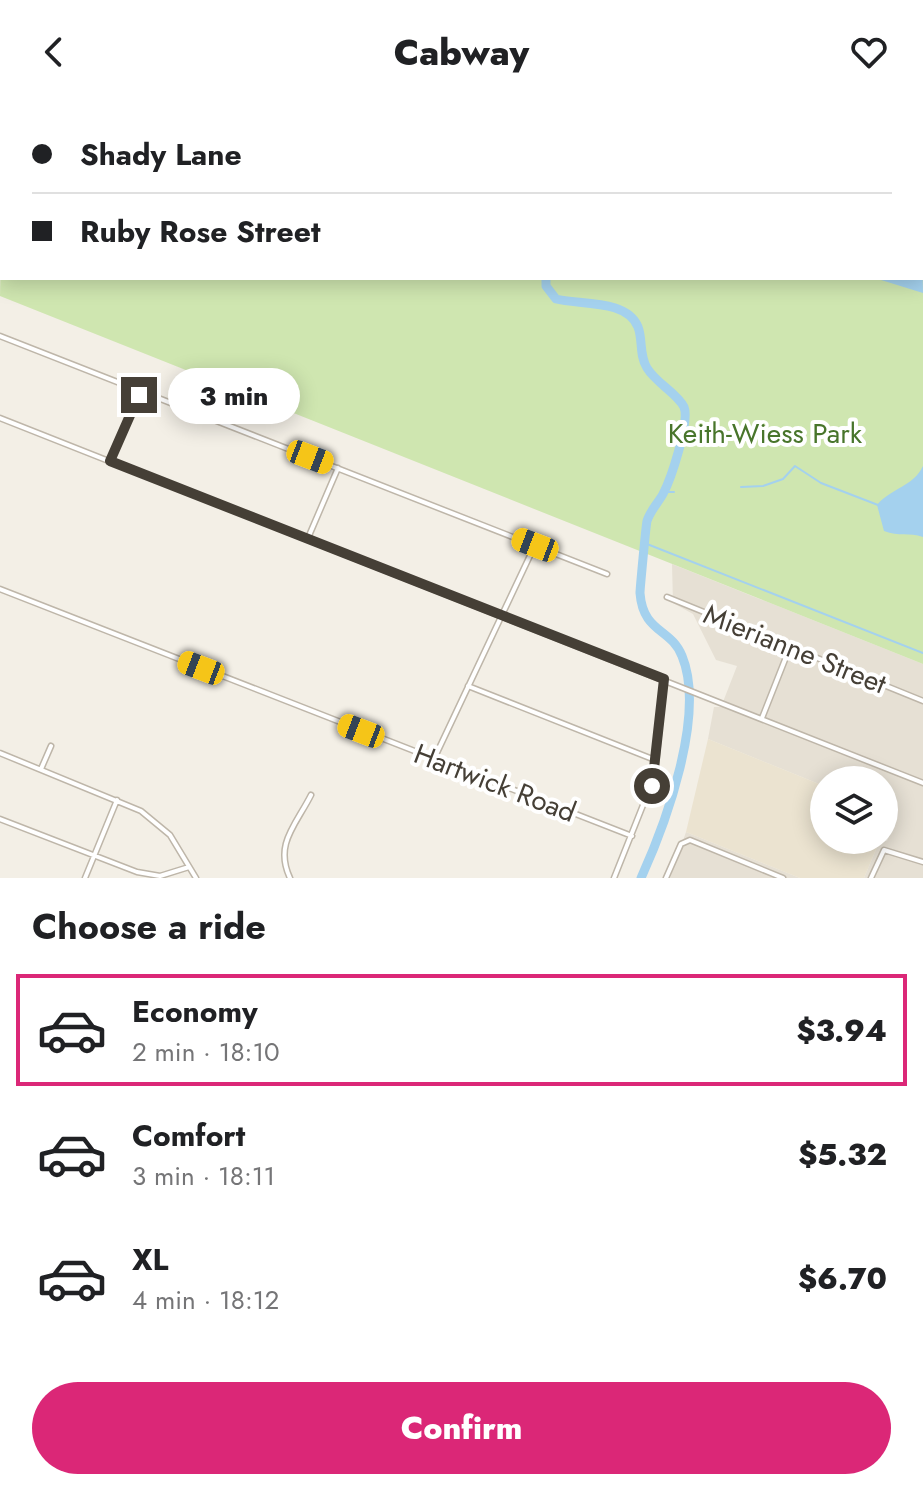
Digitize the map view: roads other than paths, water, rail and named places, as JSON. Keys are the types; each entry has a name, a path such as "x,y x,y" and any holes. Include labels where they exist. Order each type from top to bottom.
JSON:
{"street":[{"path":"0,336 607,574"},
{"path":"110,461 141,391"},
{"path":"0,418 923,783"},
{"path":"308,538 338,468"},
{"path":"434,759 535,545"},
{"name":"Hartwick Road","path":"0,589 632,836"},
{"name":"Mierianne Street","path":"667,597 923,701"},
{"path":"762,718 790,647"},
{"path":"614,878 652,786 666,680"},
{"path":"468,686 656,760"},
{"path":"41,769 51,746"},
{"path":"0,753 141,811 161,826 196,878"},
{"path":"290,878 283,861 285,839 311,795"},
{"path":"85,878 117,800"},
{"path":"0,819 154,876 189,867"},
{"path":"666,878 681,844 694,841 783,878"},
{"path":"871,878 884,850 923,862"}],"water":[{"path":"881,280 923,280 923,293"},
{"path":"923,466 923,537 884,531 877,505 914,479"}],"waterway":[{"path":"546,280 546,286 556,299 613,307 632,318 638,327 647,368 684,407 684,425 675,464 663,494 647,521 640,593 646,616 671,640 682,656 688,680 689,707 680,768 641,878"},
{"path":"741,487 763,486 783,479 795,466 821,483 878,505"},
{"path":"664,492 674,492"},
{"path":"647,544 923,653"}],"park label":[{"name":"Keith-Wiess Park","path":"765,433"}]}
